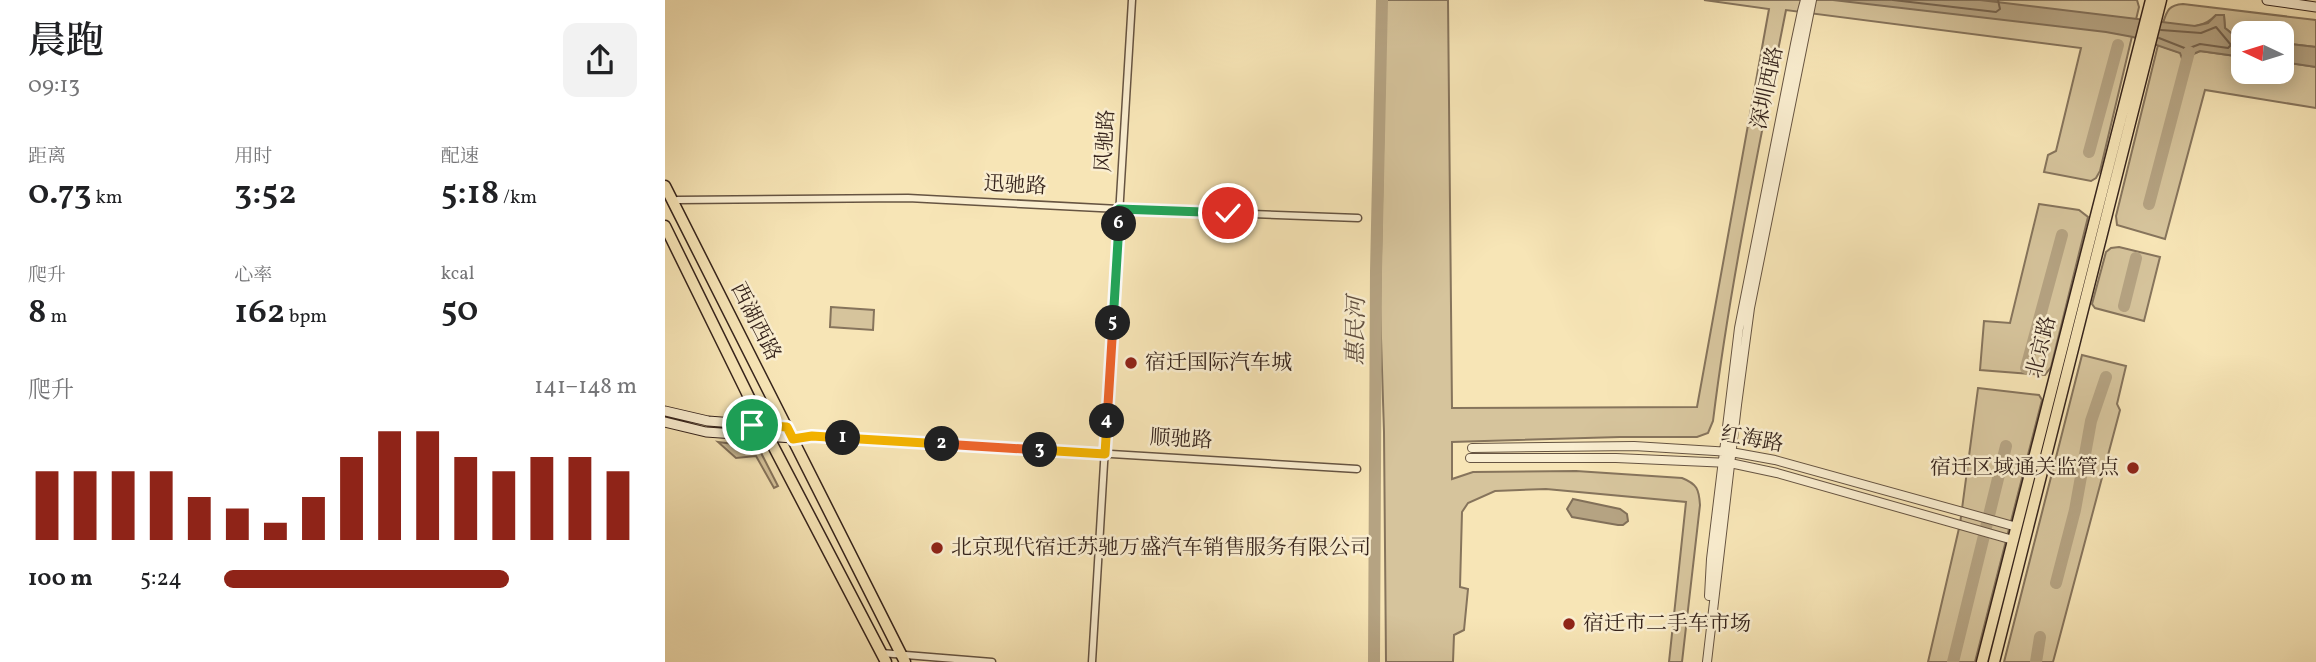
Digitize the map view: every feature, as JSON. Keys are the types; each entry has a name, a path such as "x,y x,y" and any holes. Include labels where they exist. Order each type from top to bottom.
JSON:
{"main road":[{"path":"2151,0 2151,20"},
{"path":"2144,42 2161,0"},
{"path":"2267,0 2316,7"},
{"name":"北京路","path":"1982,662 2144,42"},
{"name":"北京路","path":"1994,662 2144,42"},
{"name":"西湖西路","path":"665,186 903,658"},
{"name":"西湖西路","path":"665,226 769,438 883,657"},
{"path":"665,411 708,421 787,427"},
{"path":"665,422 706,432 793,439"}],"street":[{"name":"风驰路","path":"1092,662 1132,0"},
{"name":"深圳西路","path":"1704,662 1711,559 1726,463 1754,285 1807,7"},
{"name":"迅驰路","path":"671,201 908,198 1358,218"},
{"name":"顺驰路","path":"793,439 812,436 1357,469"},
{"name":"红海路","path":"1472,447 1635,446 1728,451 1775,460 2017,527"},
{"name":"红海路","path":"1470,458 1627,458 1726,463 1777,473 2013,540"},
{"path":"883,657 992,662"}],"shaded area":[{"path":"1386,0 1448,0 1452,408 1697,407 1769,9 1704,0 2137,0 2139,7 2100,171 2091,181 2044,172 2048,155 2056,151 2081,48 1786,10 1736,266 1713,421 1708,433 1697,437 1452,442 1452,479 1473,472 1576,471 1682,478 1691,482 1698,491 1700,505 1682,662 1669,662 1686,502 1546,489 1495,491 1468,503 1462,512 1460,587 1468,589 1464,630 1454,635 1453,662 1386,662 1380,307"},
{"path":"2183,4 2316,20 2316,47 2294,44 2294,21 2231,21 2231,33 2225,28 2224,16 2216,15 2198,26 2163,23 2169,9"},
{"path":"2158,45 2181,53 2187,68 2191,55 2200,51 2231,55 2231,84 2294,84 2294,64 2316,67 2316,108 2205,90 2165,239 2117,225 2116,216"},
{"path":"2039,204 2079,210 2088,217 2051,367 2045,375 1980,370 1984,321 2010,323"},
{"path":"2119,247 2160,257 2144,321 2095,308 2092,304 2106,252"},
{"path":"831,307 874,310 873,330 830,327"},
{"path":"2082,355 2126,366 2117,404 2120,410 2053,662 2004,662"},
{"path":"1978,388 2039,395 2042,400 1975,662 1928,662 1960,524"},
{"path":"718,442 758,447 778,486 774,488 756,456 736,458"}],"water":[{"path":"1833,0 1980,0 2195,26 2208,23 2216,15 2224,15 2225,28 2231,33 2231,55 2200,51 2191,55 2188,68 2185,67 2180,53 2133,37"},
{"path":"2294,44 2316,47 2316,67 2294,64"},
{"path":"1573,499 1620,509 1627,514 1628,521 1618,525 1572,517 1567,509"}],"waterway":[{"name":"惠民河","path":"1374,662 1376,271 1382,0"},
{"path":"2089,152 2118,45"},
{"path":"2149,204 2189,52"},
{"path":"2026,368 2062,235"},
{"path":"2124,306 2136,258"},
{"path":"2056,583 2075,510 2091,421 2106,377"},
{"path":"1953,662 2006,446"},
{"path":"2036,662 2040,637"}],"place":[{"name":"宿迁国际汽车城","path":"1131,363"},
{"name":"宿迁区域通关监管点","path":"2133,468"},
{"name":"北京现代宿迁苏驰万盛汽车销售服务有限公司","path":"937,548"},
{"name":"宿迁市二手车市场","path":"1569,624"}],"route":[{"path":"752,425 787,427 793,439 812,436 1105,454 1119,209 1228,213"}]}
